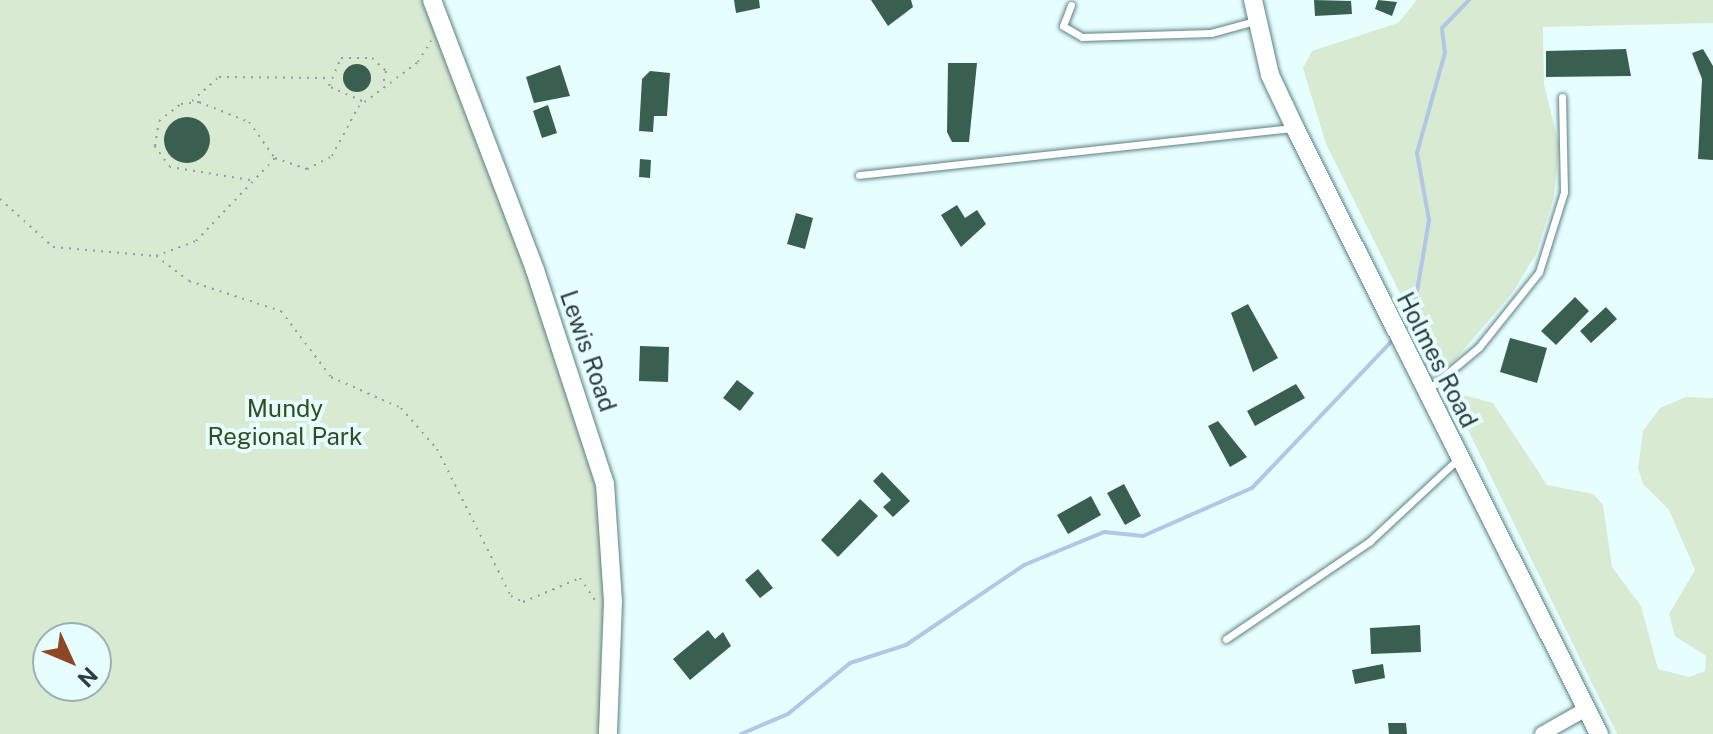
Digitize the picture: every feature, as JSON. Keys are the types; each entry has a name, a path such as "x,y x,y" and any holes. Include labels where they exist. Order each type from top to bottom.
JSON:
{"street":[{"name":"Lewis Road","path":"432,0 605,484 613,602 608,734"},
{"name":"Holmes Road","path":"1253,0 1255,21 1295,128 1599,734"},
{"path":"1542,734 1586,709"}],"lane":[{"path":"1071,5 1063,26 1082,37 1211,33 1255,21"},
{"path":"1425,390 1454,373 1539,272 1564,192 1562,97"},
{"path":"859,175 1295,128"},
{"path":"1226,639 1370,541 1459,457"}],"path":[{"path":"192,101 249,122 275,158 307,169 332,156 364,101 382,85 418,62 443,26"},
{"path":"253,180 206,167 182,173 161,156 153,134 159,121 192,101 219,77 328,78 353,52 381,64 382,85"},
{"path":"328,78 341,97 364,101"},
{"path":"0,199 53,247 156,256 196,241 275,158"},
{"path":"156,256 189,281 281,311 331,377 401,408 437,449 511,596 523,602 580,578 600,608"}],"green space":[{"name":"Mundy Regional Park","path":"0,0 432,0 605,484 608,734 0,734"},
{"path":"1417,0 1713,0 1713,23 1543,27 1544,85 1559,145 1554,197 1536,254 1513,292 1448,368 1438,370 1326,144 1303,68 1312,51 1398,23"},
{"path":"1449,391 1493,403 1547,485 1593,494 1603,505 1612,567 1641,606 1658,669 1689,677 1705,671 1706,656 1675,636 1669,614 1695,570 1669,510 1643,484 1638,468 1643,431 1660,408 1686,397 1713,398 1713,734 1617,734"}],"building":[{"path":"734,0 759,0 760,8 736,13"},
{"path":"871,0 911,0 913,7 888,26"},
{"path":"1314,0 1351,1 1352,14 1315,16"},
{"path":"1378,0 1397,2 1392,16 1375,9"},
{"path":"1626,49 1631,76 1546,77 1546,51"},
{"path":"1703,49 1713,66 1713,160 1698,159 1702,79 1692,53"},
{"path":"948,63 977,63 969,142 952,142 947,132"},
{"path":"357,64 367,68 371,78 367,88 357,92 347,88 343,78 347,68"},
{"path":"560,65 570,96 534,103 526,77"},
{"path":"650,71 670,73 667,116 654,116 653,132 639,131 642,79"},
{"path":"548,105 557,133 542,138 533,111"},
{"path":"187,117 203,124 210,140 203,156 187,163 171,156 164,140 171,124"},
{"path":"640,159 651,160 650,178 639,177"},
{"path":"957,205 965,218 977,210 986,224 961,247 941,215"},
{"path":"796,213 813,218 805,249 787,244"},
{"path":"1575,297 1589,311 1556,345 1541,331"},
{"path":"1248,304 1278,358 1253,372 1231,313"},
{"path":"1606,307 1617,319 1591,343 1580,331"},
{"path":"1510,338 1547,348 1537,383 1500,372"},
{"path":"640,346 669,347 668,382 639,381"},
{"path":"737,380 754,393 740,411 723,398"},
{"path":"1296,384 1305,398 1255,426 1247,411"},
{"path":"1218,421 1247,457 1230,467 1208,426"},
{"path":"882,472 910,501 893,517 883,507 891,500 873,481"},
{"path":"1124,484 1141,516 1125,525 1107,493"},
{"path":"1091,496 1101,515 1068,534 1057,515"},
{"path":"860,499 878,516 838,557 821,540"},
{"path":"758,569 773,588 760,598 745,580"},
{"path":"1420,625 1421,652 1371,654 1370,628"},
{"path":"708,630 715,639 723,632 731,646 690,680 673,659"},
{"path":"1383,664 1385,678 1355,684 1352,670"},
{"path":"1388,723 1406,723 1407,734 1389,734"}],"waterway":[{"path":"1412,321 1429,220 1417,153 1445,53 1442,28 1469,0"},
{"path":"741,734 788,714 850,663 906,645 1024,565 1104,532 1143,536 1252,488 1392,341"}]}
